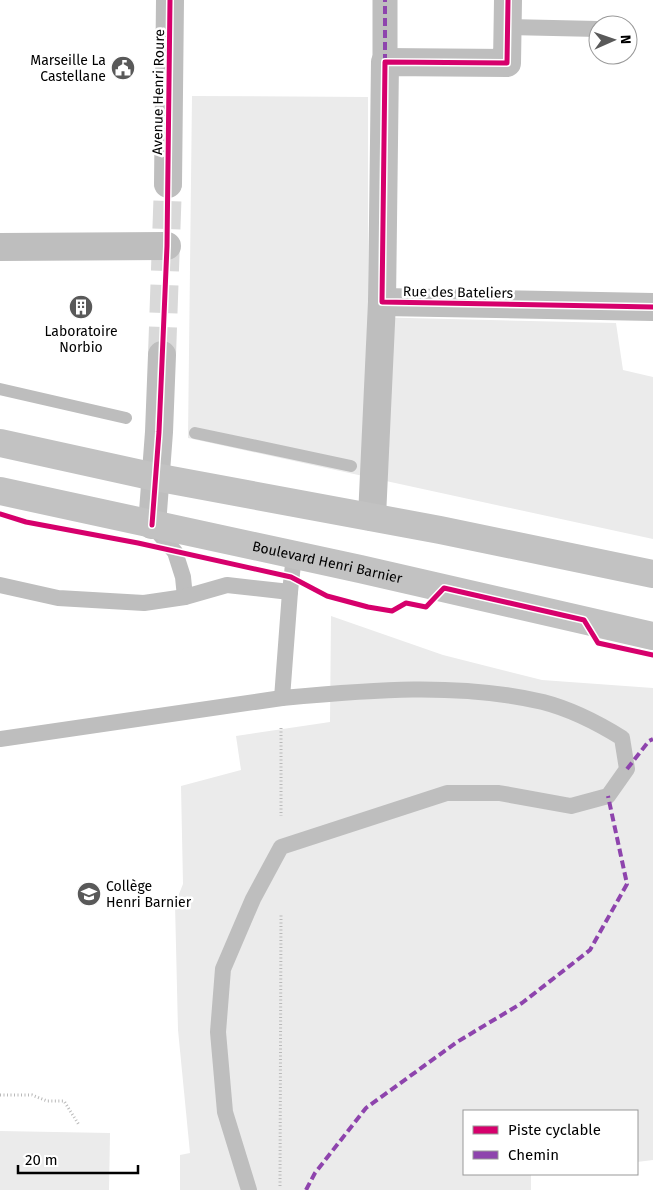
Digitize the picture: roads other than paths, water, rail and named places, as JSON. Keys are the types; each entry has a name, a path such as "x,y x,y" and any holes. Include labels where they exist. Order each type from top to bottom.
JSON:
{"main road":[{"path":"0,443 155,477 653,574"},
{"name":"Boulevard Henri Barnier","path":"0,491 653,636"}],"street":[{"name":"Avenue Henri Roure","path":"168,184 170,0"},
{"path":"385,0 385,62 507,63 508,0"},
{"name":"Rue des Bateliers","path":"385,62 382,302 653,307"},
{"path":"0,246 167,246"},
{"path":"372,518 382,302"},
{"path":"152,525 162,356"}],"lane":[{"path":"508,27 588,30"},
{"path":"152,525 175,552 183,577 184,597"},
{"path":"282,698 294,555"},
{"path":"0,585 68,598 144,603 184,597 228,585 290,592"},
{"path":"0,739 282,698 415,689 478,691 544,702 595,722 622,738 627,769 608,796 571,806 500,793 448,793 281,847 253,899 223,969 218,1032 225,1112 249,1190"}],"waterway":[{"path":"0,389 126,418"},
{"path":"195,433 351,466"}],"tunnel":[{"path":"162,355 168,184"}],"place":[{"name":"Marseille La Castellane","path":"123,68"},
{"name":"Laboratoire Norbio","path":"81,307"},
{"name":"Collège Henri Barnier","path":"89,894"}]}
